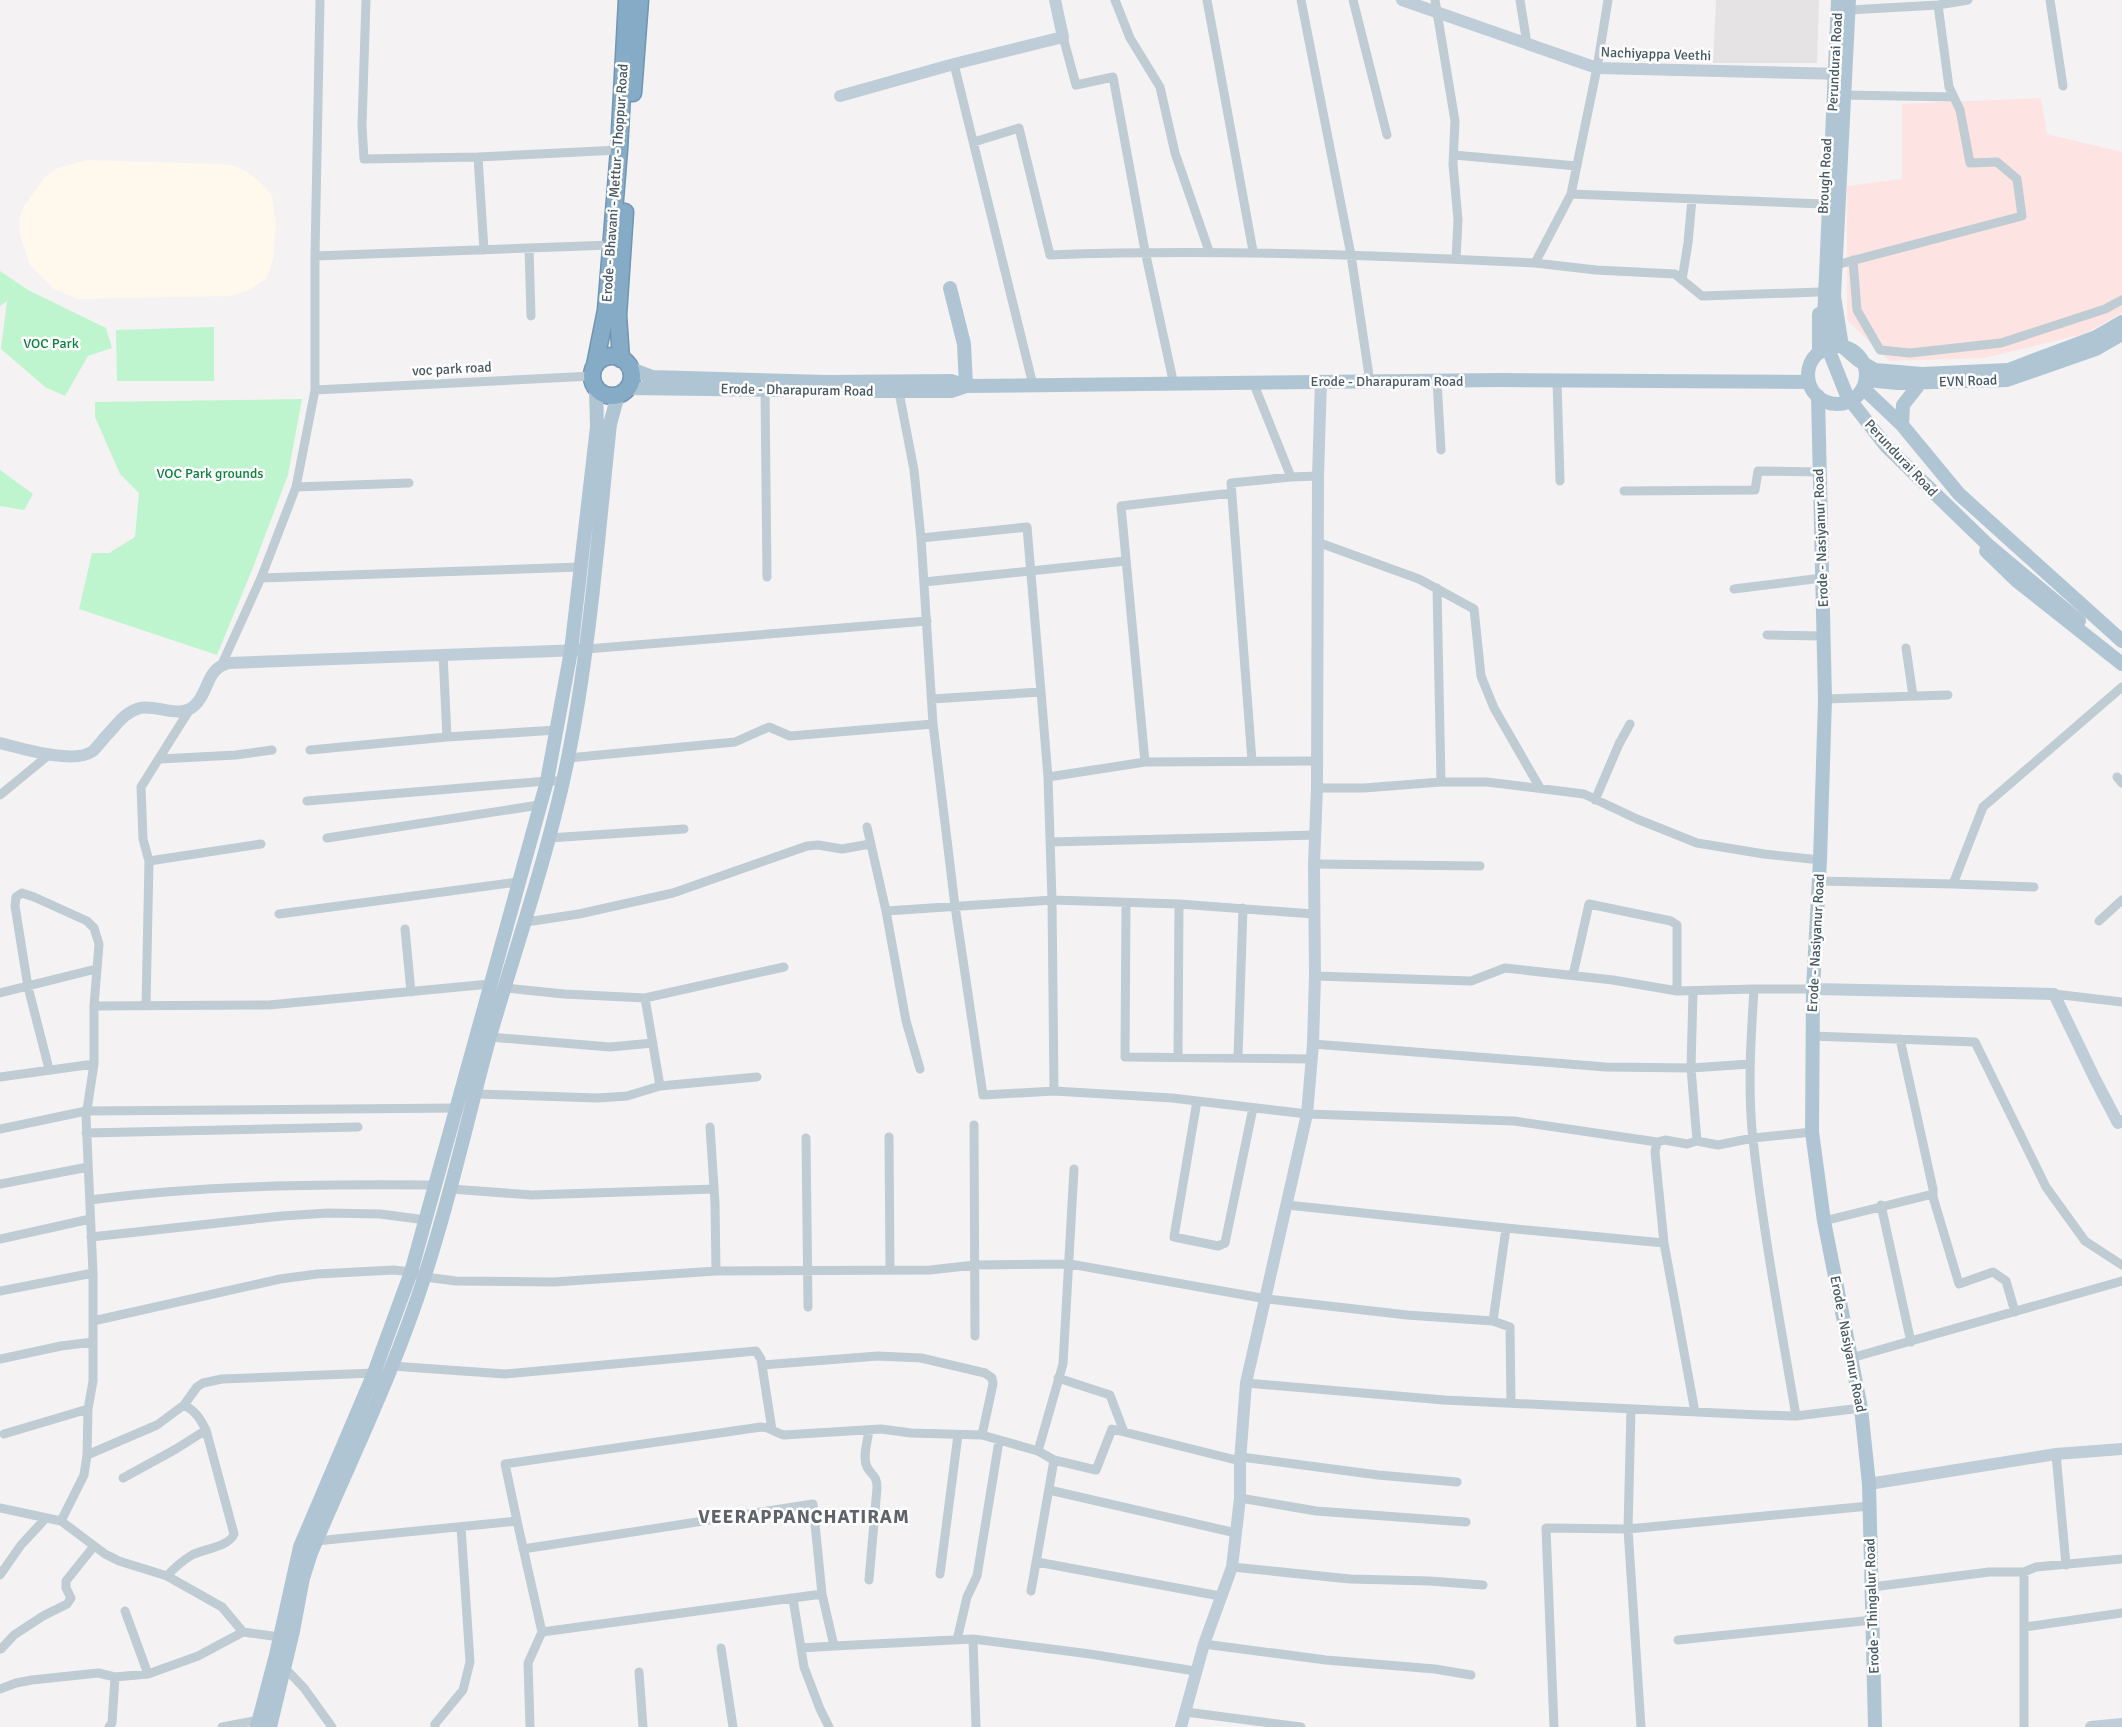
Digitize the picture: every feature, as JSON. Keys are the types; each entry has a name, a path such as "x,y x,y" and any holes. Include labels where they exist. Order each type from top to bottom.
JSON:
{"highway":[{"name":"Erode - Bhavani - Mettur - Thoppur Road","path":"594,377 606,310 619,150 627,0"},
{"name":"Erode - Bhavani - Mettur - Thoppur Road","path":"623,392 631,379 625,363 618,315 640,0"},
{"path":"623,392 608,396 594,377 604,358 616,356 625,363"}],"main road":[{"name":"Brough Road","path":"1819,353 1833,0"},
{"name":"Perundurai Road","path":"1838,0 1824,320 1828,345 1847,396 1886,446 1989,546 2081,618 2122,642"},
{"name":"Brough Road","path":"1842,346 1834,296 1847,3"},
{"name":"Perundurai Road","path":"1847,3 1832,264 1832,329 1838,359 1852,392 1870,418 1922,472 2081,618 2122,664"},
{"path":"950,288 964,344 966,386"},
{"path":"1832,329 1844,348 1874,370 1922,374 2008,370 2096,337 2121,333"},
{"name":"EVN Road","path":"1864,384 2007,380 2096,349 2121,333"},
{"path":"1842,346 1856,353 1866,370 1864,384 1858,396 1847,402 1833,404 1818,396 1809,382 1809,369 1819,353 1828,348 1842,346"},
{"name":"Erode - Dharapuram Road","path":"625,363 652,376 898,386"},
{"path":"262,1725 300,1547 374,1373 411,1272 547,781 571,651 597,426 594,377"},
{"name":"Erode - Dharapuram Road","path":"623,392 898,386 951,381 966,386 1174,385 1321,381 1809,382"},
{"path":"1902,425 1903,405 1921,382"},
{"path":"1864,384 1902,425 1959,494 2122,642"},
{"path":"262,1725 284,1667 303,1578 316,1541 392,1366 425,1277 451,1189 490,1037 526,922 549,838 568,758 586,649 610,424 623,392"},
{"name":"Erode - Nasiyanur Road","path":"1818,396 1825,699 1820,860 1813,989 1812,1132 1824,1221 1861,1408 1869,1484"},
{"path":"1847,402 1874,440 2004,568 2122,664"},
{"name":"Erode - Thingalur Road","path":"1869,1484 1875,1727"}],"street":[{"path":"222,664 261,578 296,487 315,390 315,256 320,0"},
{"path":"366,0 362,126 364,159 478,157 619,150"},
{"path":"1055,0 1076,85 1113,77 1145,251 1174,385"},
{"path":"1116,0 1130,38 1160,87 1175,153 1209,251"},
{"path":"1207,0 1253,251"},
{"path":"1301,0 1351,255 1370,382"},
{"path":"1354,0 1387,135"},
{"name":"Nachiyappa Veethi","path":"1402,0 1597,68 1845,74"},
{"path":"1435,0 1455,121 1454,155 1458,220 1456,259"},
{"path":"1520,0 1526,44"},
{"path":"1535,263 1571,194 1597,68 1608,0"},
{"path":"1847,3 1938,6 1968,0"},
{"path":"2050,0 2063,86"},
{"path":"1836,265 2022,216 2017,179 1997,162 1970,163 1960,110 1949,87 1938,6"},
{"path":"840,96 954,64 1063,37"},
{"path":"954,64 1033,385"},
{"path":"1844,95 1954,97"},
{"path":"974,142 1019,128 1050,255 1145,251 1253,251 1456,259 1675,274 1702,296 1820,292"},
{"path":"1454,155 1577,166"},
{"path":"478,157 484,250"},
{"path":"1571,194 1824,204"},
{"path":"1682,280 1692,199"},
{"path":"315,256 611,245"},
{"path":"529,248 531,316"},
{"path":"1853,260 1857,310 1880,350 1910,353 2001,343 2105,309 2122,300"},
{"name":"voc park road","path":"315,390 594,377"},
{"path":"1181,1727 1195,1671 1220,1596 1232,1567 1240,1498 1240,1459 1246,1383 1307,1114 1316,976 1314,864 1317,788 1320,543 1318,476 1321,381"},
{"path":"1437,381 1441,450"},
{"path":"1557,381 1560,481"},
{"path":"1253,382 1290,477"},
{"path":"898,386 914,470 921,538 934,724 955,906 983,1095 1054,1091 1197,1101 1307,1114 1514,1121 1656,1142 1665,1140 1687,1144 1697,1141 1718,1145 1753,1138 1812,1132"},
{"path":"765,390 767,577"},
{"path":"1624,491 1755,490 1758,471 1819,472"},
{"path":"1252,761 1231,483 1318,476"},
{"path":"296,487 409,483"},
{"path":"1145,762 1121,506 1232,493"},
{"path":"921,538 1026,527 1048,777 1052,900 1054,1091"},
{"path":"1320,543 1420,579 1474,608 1481,676 1494,708 1540,788"},
{"path":"924,582 1126,561"},
{"path":"261,578 580,567"},
{"path":"1734,589 1822,578"},
{"path":"1437,588 1441,782"},
{"path":"146,1005 150,861 143,838 141,787 190,709 196,705 215,669 222,664 229,662 571,651 927,621"},
{"path":"1767,635 1824,636"},
{"path":"1906,648 1913,696"},
{"path":"444,654 447,737"},
{"path":"1953,884 1983,807 2122,687"},
{"path":"932,699 1042,692"},
{"path":"1825,699 1948,696"},
{"path":"0,743 50,754 76,756 92,752 124,715 141,708 176,711 190,709"},
{"path":"568,758 736,742 769,727 790,736 934,724"},
{"path":"1595,800 1619,744 1630,724"},
{"path":"310,750 447,737 557,730"},
{"path":"160,759 218,756 272,750"},
{"path":"0,796 50,754"},
{"path":"1048,777 1145,762 1317,761"},
{"path":"307,801 562,781"},
{"path":"1317,788 1364,788 1441,782 1487,782 1584,794 1637,819 1697,843 1764,854 1820,860"},
{"path":"327,838 539,805"},
{"path":"867,827 886,911 906,1020 920,1069"},
{"path":"549,838 684,829"},
{"path":"1050,842 1315,835"},
{"path":"150,861 261,844"},
{"path":"526,922 580,914 673,893 807,846 818,845 842,849 870,844"},
{"path":"1314,864 1480,866"},
{"path":"1819,881 2034,887"},
{"path":"279,914 518,882"},
{"path":"49,1069 28,987 15,906 16,897 22,893 87,921 94,928 99,944 94,1006 94,1064 86,1111 93,1273 93,1381 88,1409 87,1455 84,1475 61,1521"},
{"path":"886,911 1052,900 1179,904 1314,914"},
{"path":"2099,921 2122,900"},
{"path":"1126,903 1125,1057 1312,1059"},
{"path":"1178,1057 1179,904"},
{"path":"1573,976 1589,904 1678,924 1677,991"},
{"path":"1238,1058 1242,908"},
{"path":"405,929 411,992"},
{"path":"506,988 564,994 646,998 784,967"},
{"path":"1316,976 1471,981 1505,968 1613,980 1693,992 1813,989 2054,994 2122,1002"},
{"path":"0,993 96,969"},
{"path":"94,1006 268,1005 490,984"},
{"path":"1754,990 1750,1064 1753,1138 1764,1223 1796,1416"},
{"path":"1693,992 1691,1068 1697,1141"},
{"path":"2054,994 2094,1079 2121,1125"},
{"path":"646,998 660,1086"},
{"path":"1812,1036 1975,1042 2046,1187 2085,1241 2122,1266"},
{"path":"490,1037 610,1047 653,1043"},
{"path":"1900,1039 1933,1194 1959,1284 1993,1272 2006,1281 2015,1312"},
{"path":"1313,1044 1606,1067 1691,1068 1750,1064"},
{"path":"0,1078 49,1069 94,1064"},
{"path":"476,1094 598,1098 627,1096 660,1086 757,1078"},
{"path":"1197,1101 1174,1237 1218,1246 1225,1243 1253,1108"},
{"path":"0,1128 86,1111 457,1108"},
{"path":"974,1125 975,1336"},
{"path":"86,1133 358,1127"},
{"path":"710,1127 716,1271"},
{"path":"889,1137 890,1270"},
{"path":"806,1138 808,1307"},
{"path":"1656,1142 1655,1152 1664,1243 1695,1412"},
{"path":"0,1184 88,1167"},
{"path":"1038,1451 1062,1364 1070,1264 1074,1169"},
{"path":"90,1200 212,1189 377,1184 436,1185"},
{"path":"451,1189 532,1195 714,1189"},
{"path":"1824,1221 1933,1194"},
{"path":"1287,1205 1664,1243"},
{"path":"1881,1206 1911,1342"},
{"path":"91,1237 282,1216 328,1213 380,1214 426,1220"},
{"path":"0,1239 90,1219"},
{"path":"1493,1321 1506,1228"},
{"path":"93,1321 280,1280 318,1274 351,1272 394,1270 411,1272 425,1277 456,1280 554,1282 716,1271 930,1270 975,1265 1070,1264 1266,1299 1493,1321 1510,1326 1511,1403"},
{"path":"0,1290 93,1273"},
{"path":"1851,1358 2122,1281"},
{"path":"0,1359 61,1346 93,1342"},
{"path":"392,1366 505,1374 756,1351 760,1355 772,1430"},
{"path":"762,1366 878,1356 921,1358 985,1373 992,1378 993,1384 982,1435"},
{"path":"87,1455 157,1425 184,1405 196,1387 214,1380 374,1373"},
{"path":"1058,1378 1110,1395 1124,1432"},
{"path":"1246,1383 1444,1400 1695,1412 1796,1416 1861,1408"},
{"path":"167,1576 175,1567 192,1555 230,1540 234,1534 206,1430 193,1409 184,1405"},
{"path":"4,1434 88,1409"},
{"path":"1631,1409 1628,1529 1640,1727"},
{"path":"530,1727 528,1663 542,1632 505,1464 761,1427 772,1430 776,1434 784,1435 869,1430 982,1435 1038,1451 1054,1460 1096,1470 1112,1429 1240,1459 1457,1482"},
{"path":"123,1478 206,1430"},
{"path":"869,1430 865,1459 866,1465 877,1480 869,1580"},
{"path":"940,1574 958,1435"},
{"path":"957,1640 967,1597 977,1576 999,1441"},
{"path":"1869,1484 2056,1454 2122,1449"},
{"path":"2056,1454 2066,1564"},
{"path":"1031,1591 1054,1460"},
{"path":"1049,1490 1236,1533"},
{"path":"1240,1498 1316,1510 1466,1522"},
{"path":"523,1549 813,1504 822,1594 834,1646"},
{"path":"1554,1727 1546,1528 1628,1529 1869,1506"},
{"path":"0,1508 61,1521 94,1546 119,1561 167,1576 222,1607 244,1632"},
{"path":"0,1575 21,1545 46,1518"},
{"path":"316,1541 517,1521"},
{"path":"435,1727 435,1724 462,1690 470,1662 461,1526"},
{"path":"1,1649 14,1635 43,1616 67,1604 71,1598 66,1588 66,1581 94,1546"},
{"path":"1872,1587 1988,1572 2024,1572 2036,1567 2122,1559"},
{"path":"1037,1562 1220,1596"},
{"path":"1232,1567 1350,1579 1429,1581 1483,1585"},
{"path":"2024,1572 2024,1727"},
{"path":"542,1632 822,1594"},
{"path":"793,1599 804,1667 820,1709 830,1727"},
{"path":"125,1611 148,1674"},
{"path":"2024,1627 2122,1613"},
{"path":"1678,1640 1873,1620"},
{"path":"0,1689 32,1680 98,1673 114,1678 148,1674 198,1656 244,1632 280,1637"},
{"path":"973,1639 976,1727"},
{"path":"801,1648 973,1639 1081,1652 1195,1671"},
{"path":"1204,1644 1326,1660 1435,1669 1471,1675"},
{"path":"721,1648 733,1727"},
{"path":"284,1667 304,1688 332,1727"},
{"path":"639,1672 643,1727"},
{"path":"109,1727 112,1723 114,1678"},
{"path":"1186,1712 1301,1727"},
{"path":"2091,1727 2122,1724"},
{"path":"222,1727 262,1725"}],"shaded area":[{"path":"1716,0 1819,0 1817,63 1713,63"},
{"path":"2041,98 2047,134 2122,152 2122,313 2084,334 1984,358 1889,361 1847,320 1847,186 1902,179 1902,104"},
{"path":"88,160 219,164 235,166 246,171 260,182 272,196 276,225 273,260 267,278 251,289 230,296 78,299 54,289 30,265 20,235 19,218 25,205 44,178 57,168"}],"green space":[{"name":"VOC Park","path":"0,271 28,290 106,328 112,348 88,356 65,396 45,387 1,349 7,301 0,306"},
{"path":"214,327 214,381 117,381 116,330"},
{"name":"VOC Park grounds","path":"302,399 288,475 217,655 79,609 92,553 109,553 135,537 139,493 120,474 95,417 95,402"},
{"path":"0,470 33,494 24,510 0,506"}],"district":[{"name":"VEERAPPANCHATIRAM","path":"804,1517"}]}
